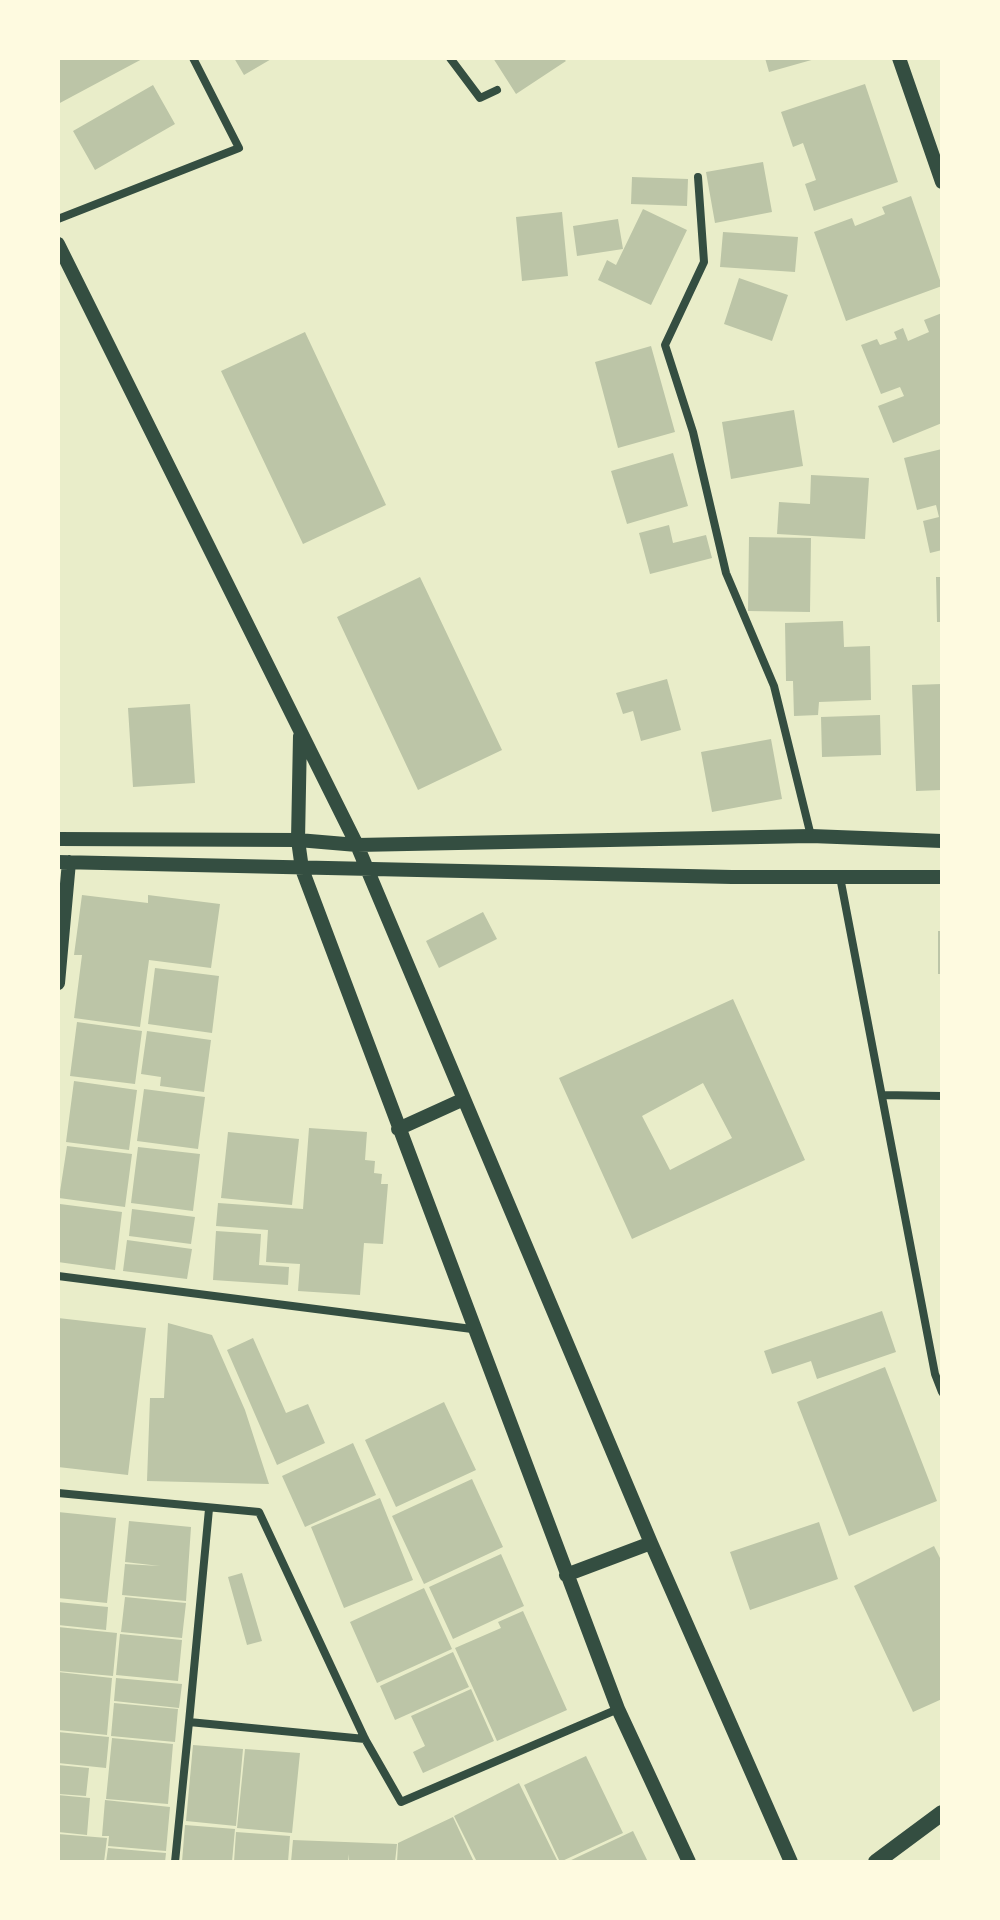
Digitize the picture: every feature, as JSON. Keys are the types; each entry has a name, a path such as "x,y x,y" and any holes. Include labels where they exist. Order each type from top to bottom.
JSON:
{"main road":[{"path":"876,1862 942,1813"}],"street":[{"path":"58,219 239,148 193,58"},
{"path":"450,58 480,98 497,90"},
{"path":"899,58 942,182"},
{"path":"698,177 704,262 665,345 693,432 726,573 774,686 811,836"},
{"path":"58,244 357,845 651,1543 791,1862"},
{"path":"300,732 298,840 302,869 472,1329 618,1709 689,1862"},
{"path":"58,839 298,840 357,845 811,836 942,841"},
{"path":"58,983 64,862 302,869 942,877"},
{"path":"840,877 935,1374 942,1392"},
{"path":"882,1095 942,1096"},
{"path":"398,1129 464,1099"},
{"path":"58,1276 472,1329"},
{"path":"58,1493 259,1512 365,1739 401,1802 618,1709"},
{"path":"175,1862 209,1509"},
{"path":"566,1575 651,1543"},
{"path":"189,1722 365,1739"}],"building":[{"path":"58,58 144,58 58,104"},
{"path":"234,58 273,58 244,75"},
{"path":"493,58 563,58 566,61 516,94"},
{"path":"765,58 814,58 815,59 769,72"},
{"path":"865,84 898,182 814,211 805,184 816,180 803,143 793,147 781,112"},
{"path":"153,85 175,124 95,170 73,131"},
{"path":"763,162 772,212 715,223 706,172"},
{"path":"632,177 688,179 687,206 631,204"},
{"path":"911,196 942,286 846,321 814,232 852,218 855,226 885,214 882,207"},
{"path":"643,209 687,230 651,305 598,280 607,260 616,265"},
{"path":"562,212 568,276 522,281 516,217"},
{"path":"618,219 623,249 577,256 573,226"},
{"path":"723,232 798,237 795,272 720,267"},
{"path":"739,278 788,295 772,341 724,324"},
{"path":"942,313 942,423 893,443 878,406 904,396 900,387 881,394 861,345 877,339 880,345 897,339 894,332 903,328 908,341 929,332 924,320"},
{"path":"305,332 386,505 303,544 221,371"},
{"path":"651,346 675,432 618,448 595,362"},
{"path":"794,410 803,466 731,479 722,422"},
{"path":"942,449 942,550 930,553 923,521 939,517 936,505 917,510 904,458"},
{"path":"673,453 688,506 627,524 611,471"},
{"path":"811,475 869,478 865,539 777,534 779,502 810,504"},
{"path":"669,525 673,543 706,535 712,558 650,574 639,533"},
{"path":"749,537 811,538 810,612 748,611"},
{"path":"420,577 502,750 418,790 337,617"},
{"path":"936,577 942,577 942,622 937,622"},
{"path":"843,621 844,647 870,646 871,700 819,702 818,715 794,716 793,681 786,681 785,623"},
{"path":"667,679 681,730 641,741 633,711 623,714 616,693"},
{"path":"942,684 942,790 916,791 912,685"},
{"path":"190,704 195,783 133,787 128,708"},
{"path":"880,715 881,755 822,757 821,717"},
{"path":"771,739 782,799 712,812 701,752"},
{"path":"82,895 148,903 148,895 220,904 211,968 149,960 140,1027 74,1018 82,955 74,955"},
{"path":"483,912 497,939 439,968 426,941"},
{"path":"938,931 942,931 942,974 938,974"},
{"path":"155,968 219,976 212,1033 148,1024"},
{"path":"733,999 805,1160 632,1239 559,1078","holes":["703,1083 732,1138 670,1170 642,1116"]},
{"path":"77,1022 142,1031 135,1084 70,1076"},
{"path":"147,1031 211,1040 204,1092 160,1086 161,1077 141,1074"},
{"path":"74,1081 137,1090 129,1150 66,1142"},
{"path":"144,1089 205,1097 198,1149 137,1141"},
{"path":"309,1128 367,1132 365,1160 375,1161 374,1173 382,1174 381,1184 388,1184 383,1244 364,1243 360,1295 298,1291 300,1264 266,1262 268,1230 216,1226 218,1203 303,1209"},
{"path":"228,1132 299,1139 292,1205 221,1198"},
{"path":"67,1146 132,1154 125,1207 59,1198"},
{"path":"138,1147 200,1154 193,1211 131,1203"},
{"path":"60,1204 122,1212 115,1270 58,1262"},
{"path":"132,1209 195,1217 191,1244 129,1236"},
{"path":"216,1231 261,1234 259,1265 289,1267 288,1285 213,1280"},
{"path":"127,1240 192,1249 187,1279 123,1271"},
{"path":"882,1311 896,1352 817,1379 811,1361 772,1374 764,1351"},
{"path":"58,1318 146,1328 128,1475 58,1467"},
{"path":"168,1323 212,1335 245,1410 269,1484 147,1481 150,1398 164,1398"},
{"path":"253,1338 286,1413 308,1404 325,1443 277,1465 227,1350"},
{"path":"885,1367 937,1501 849,1536 797,1402"},
{"path":"444,1402 476,1470 396,1507 365,1440"},
{"path":"353,1443 376,1495 305,1527 282,1476"},
{"path":"472,1479 503,1547 424,1584 392,1516"},
{"path":"380,1498 413,1580 344,1608 311,1527"},
{"path":"58,1512 116,1518 107,1603 58,1598"},
{"path":"129,1521 191,1527 186,1601 122,1595 125,1564 160,1566 125,1562"},
{"path":"819,1522 838,1579 750,1610 730,1552"},
{"path":"934,1546 942,1562 942,1699 913,1712 854,1586"},
{"path":"501,1554 524,1606 453,1639 429,1587"},
{"path":"242,1573 262,1641 247,1645 228,1577"},
{"path":"424,1588 452,1649 377,1683 350,1622"},
{"path":"125,1597 186,1603 182,1638 121,1632"},
{"path":"58,1602 108,1607 106,1630 58,1625"},
{"path":"523,1611 567,1710 497,1741 455,1648 501,1628 498,1622"},
{"path":"58,1627 117,1633 113,1676 58,1671"},
{"path":"120,1634 182,1640 178,1681 116,1675"},
{"path":"453,1652 469,1687 395,1720 380,1686"},
{"path":"58,1672 112,1678 107,1735 58,1730"},
{"path":"116,1678 182,1684 179,1708 114,1701"},
{"path":"471,1689 494,1741 423,1773 413,1752 425,1746 411,1716"},
{"path":"114,1703 178,1709 175,1742 111,1736"},
{"path":"58,1732 109,1737 106,1768 58,1763"},
{"path":"112,1738 173,1744 168,1804 106,1799"},
{"path":"193,1745 243,1749 236,1826 186,1821"},
{"path":"245,1749 300,1753 292,1833 237,1828"},
{"path":"586,1756 623,1833 560,1862 524,1785"},
{"path":"58,1765 89,1768 86,1796 58,1794"},
{"path":"519,1783 558,1862 477,1862 454,1816"},
{"path":"58,1795 90,1798 87,1835 58,1832"},
{"path":"105,1800 170,1807 166,1851 108,1846 109,1836 102,1836"},
{"path":"453,1817 474,1862 397,1862 398,1843"},
{"path":"185,1825 235,1829 232,1862 182,1862"},
{"path":"633,1831 648,1862 567,1862"},
{"path":"236,1832 290,1836 288,1862 234,1862"},
{"path":"58,1834 107,1838 104,1862 58,1862"},
{"path":"293,1840 397,1844 395,1862 349,1862 348,1854 348,1862 291,1862"},
{"path":"108,1848 166,1853 165,1862 106,1862"}]}
